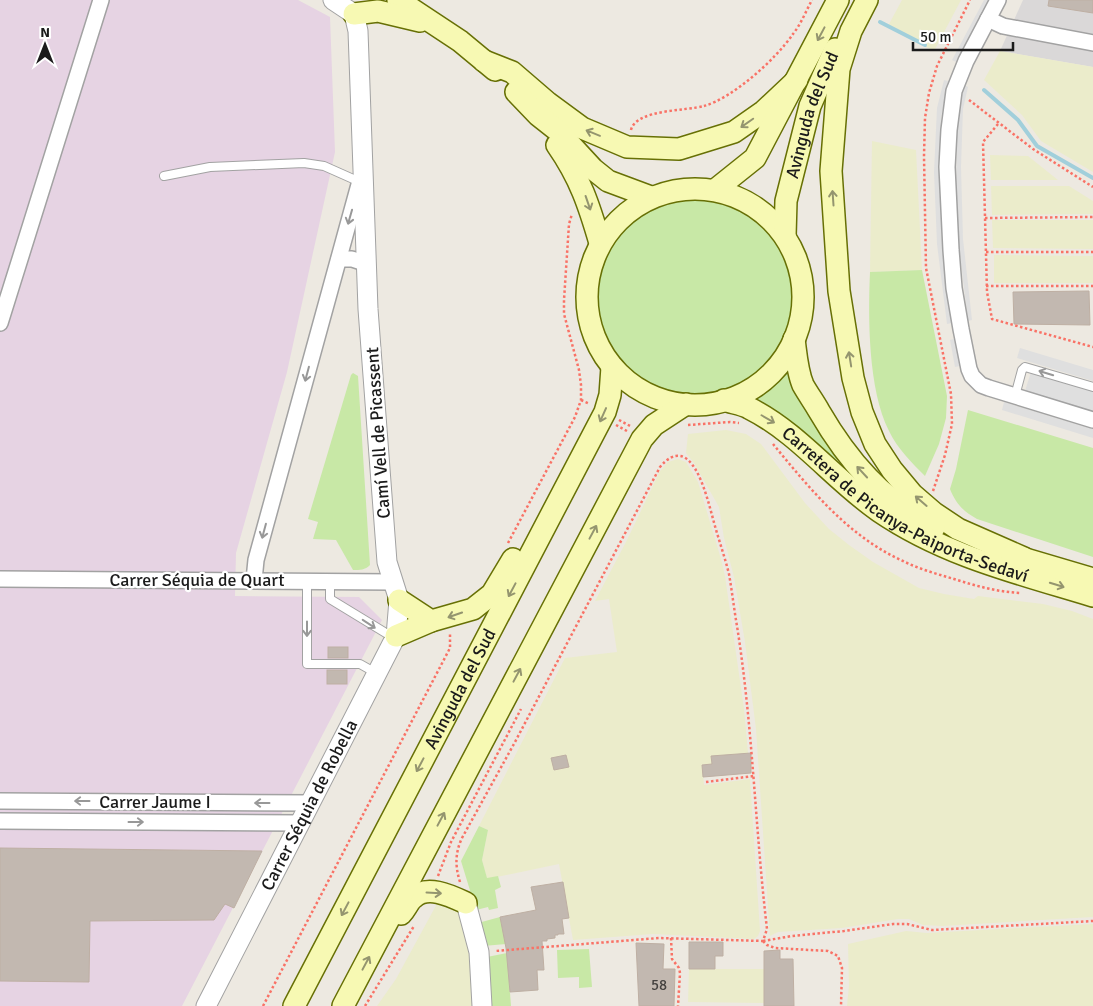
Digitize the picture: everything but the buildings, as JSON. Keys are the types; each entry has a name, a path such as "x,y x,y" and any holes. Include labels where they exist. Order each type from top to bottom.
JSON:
{"main road":[{"path":"398,0 441,28 484,61 538,115 557,130 593,170 608,181 652,197"},
{"name":"Avinguda del Sud","path":"716,190 755,158 838,0"},
{"name":"Avinguda del Sud","path":"784,236 786,201 810,106 859,0"},
{"path":"867,0 851,31 839,69 831,171 839,291 853,378 862,412 875,444 892,470 912,494 934,513 958,529 1024,558"},
{"path":"354,14 378,12 409,18 441,28"},
{"path":"484,61 512,72 548,103 582,128 627,147 679,149 734,132 764,111 797,80"},
{"path":"538,115 569,162 587,198 600,243"},
{"path":"343,1006 642,439 654,425 686,415 758,385 779,364 794,339 803,304 800,269 784,236 766,215 742,199 716,190 683,189 652,197 622,216 600,243 588,274 586,307 595,339 612,367 634,386 686,415"},
{"name":"Carretera de Picanya-Paiporta-Sedaví","path":"794,339 803,384 836,440 849,458 883,492 923,522 945,534 993,552 1024,558 1093,579"},
{"name":"Avinguda del Sud","path":"294,1006 605,412 610,395 612,367"},
{"name":"Carretera de Picanya-Paiporta-Sedaví","path":"724,400 748,407 781,426 878,510 926,539 977,561 1093,596"},
{"path":"395,637 440,626 472,609 492,594 552,492 581,458"},
{"path":"396,591 440,626"},
{"path":"384,929 405,910 412,898 420,893 447,894 466,902"}],"street":[{"path":"0,323 101,0"},
{"path":"334,0 354,14"},
{"path":"998,0 958,77 951,106 947,168 951,250 954,288 969,369 972,376 981,385 1093,420"},
{"name":"Camí Vell de Picassent","path":"354,14 358,31 368,308 387,562 396,591"},
{"path":"988,19 1003,26 1093,42"},
{"name":"Camí Vell de Picassent","path":"254,580 256,560 362,176"},
{"path":"339,259 352,259 367,264"},
{"name":"Carrer Séquia de Quart","path":"0,579 307,580 330,581 396,591"},
{"name":"Carrer Séquia de Robella","path":"206,1006 395,637 396,591"},
{"name":"Carrer Jaume I","path":"0,801 310,803"},
{"name":"Carrer Jaume I","path":"0,821 300,823"},
{"path":"466,902 479,952 482,1006"}],"lane":[{"path":"164,176 210,168 304,163 362,176"},
{"path":"1015,396 1022,370 1025,367 1093,387"},
{"path":"307,580 307,664 360,664 376,673"},
{"path":"330,581 330,599 395,637"}],"path":[{"path":"629,135 631,126 637,120 648,115 704,106 724,98 753,76 781,49 794,33 812,0"},
{"path":"969,100 1033,149 1093,187"},
{"path":"998,124 983,142 986,286 992,319 1093,347"},
{"path":"507,546 575,417 580,400 579,370 564,314 569,224 573,211"},
{"path":"985,218 1093,217"},
{"path":"986,252 1093,252"},
{"path":"986,286 1093,286"},
{"path":"686,415 742,424"},
{"path":"612,416 633,428"},
{"path":"609,422 630,433"},
{"path":"772,443 808,488 840,519 884,551 903,561 974,585 1002,592 1025,593"},
{"path":"466,902 457,874 456,850 660,467 667,458 679,455 685,457 693,466 704,485 729,574 748,709 766,929 763,941"},
{"path":"263,1006 450,648 451,638 440,626"},
{"path":"432,892 451,842 525,700"},
{"path":"706,782 754,776"},
{"path":"479,952 659,938 763,941 893,924 907,924 932,930 1093,921"},
{"path":"365,1006 414,926"},
{"path":"671,938 672,959 679,968 680,973 678,1006"},
{"path":"763,941 775,948 828,951 838,956 842,968 841,1006"}],"shaded area":[{"path":"0,0 298,0 330,17 335,152 287,372 236,553 235,596 359,597 382,620 182,1006 0,1006"},
{"path":"984,0 989,0 956,62 952,60"},
{"path":"1023,0 1093,0 1093,67 1000,51"},
{"path":"944,80 948,81 941,118 940,187 942,243 952,323 947,324 937,244 934,172 937,108"},
{"path":"964,85 968,87 963,109 961,167 963,239 972,320 968,321 958,239 956,188 957,126"},
{"path":"954,339 960,366 955,367 950,340"},
{"path":"1020,348 1093,370 1093,381 1017,358"},
{"path":"1031,372 1093,391 1093,412 1025,391"},
{"path":"1004,402 1093,429 1093,438 1002,410"}],"green space":[{"path":"902,0 961,0 934,51 888,26"},
{"path":"1000,51 1093,67 1093,172 1041,141 1022,115 984,80"},
{"path":"872,141 916,150 922,270 870,272"},
{"path":"990,155 1028,156 1058,180 991,180"},
{"path":"991,186 1069,186 1093,201 1093,214 992,215"},
{"path":"684,200 704,200 732,207 756,222 770,236 785,260 792,288 792,308 785,336 770,360 756,374 732,389 704,396 684,396 656,389 632,374 618,360 603,336 596,308 596,288 603,260 618,236 632,222 656,207"},
{"path":"992,220 1093,220 1093,249 993,248"},
{"path":"994,255 1093,256 1093,283 994,283"},
{"path":"922,270 947,396 946,418 939,444 925,476 896,443 882,414 873,374 869,310 870,272"},
{"path":"788,370 873,492 754,401 770,389"},
{"path":"353,373 358,376 370,565 360,570 353,570 336,540 313,539 318,522 308,519"},
{"path":"968,410 1093,448 1093,557 977,519 960,507 950,489"},
{"path":"726,430 746,434 761,444 805,503 829,529 873,562 919,588 974,599 978,596 1043,604 1072,611 1093,619 1093,917 942,926 923,925 909,919 898,919 842,928 778,932 770,936 756,729 745,642 734,577 724,538 719,507 694,463 686,453 688,434"},
{"path":"678,459 686,462 698,482 721,559 744,709 748,753 712,764 702,765 704,785 750,779 760,931 754,939 653,934 573,940 559,864 487,879 482,860 488,830 479,826 565,658 617,652 609,599 595,601 660,471 668,462"},
{"path":"479,826 488,830 482,860 487,878 498,876 501,887 495,890 498,908 489,910 488,907 476,910 461,861"},
{"path":"439,900 462,911 471,951 474,1006 377,1006 396,979"},
{"path":"500,917 506,944 483,946 478,923"},
{"path":"1093,924 1093,1006 847,1006 849,986 848,944 906,931 927,933"},
{"path":"589,949 592,987 579,988 579,977 558,978 557,950"},
{"path":"507,953 511,1006 491,1006 487,957"},
{"path":"689,969 764,969 764,1003 688,1002"}],"waterway":[{"path":"880,22 925,45"},
{"path":"984,90 1018,120 1037,146 1093,178"}]}
